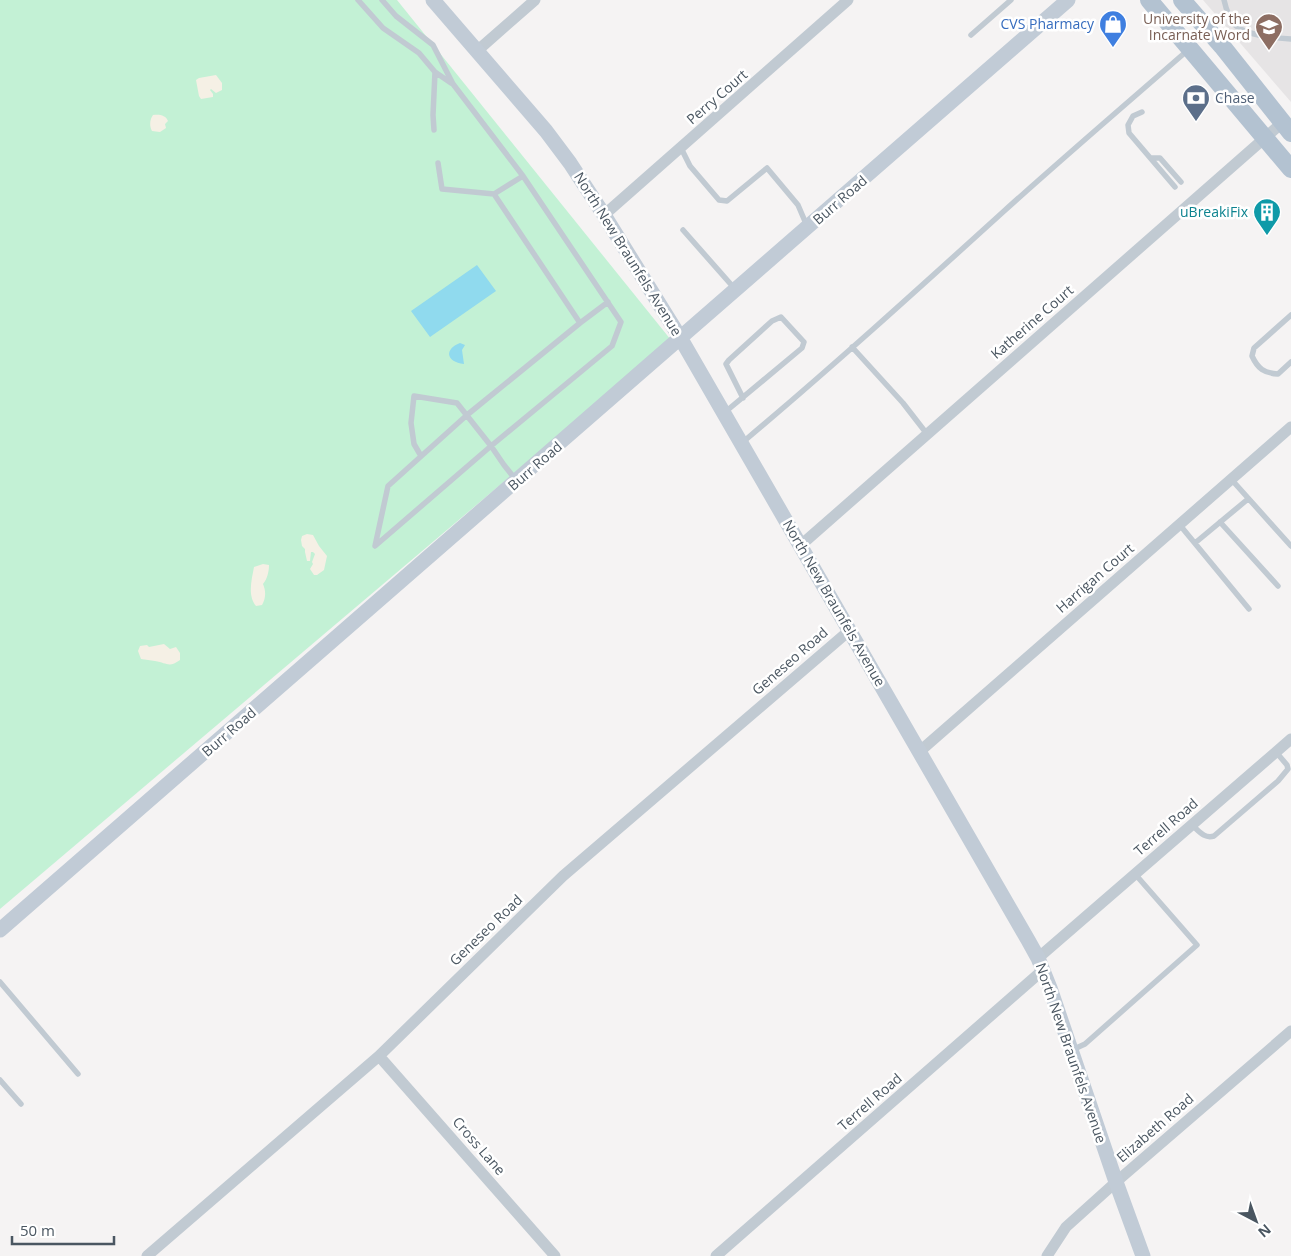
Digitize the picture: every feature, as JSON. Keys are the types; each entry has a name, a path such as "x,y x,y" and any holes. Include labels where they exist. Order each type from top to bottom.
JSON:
{"main road":[{"path":"1149,0 1291,169"},
{"path":"1182,0 1287,124"}],"street":[{"name":"North New Braunfels Avenue","path":"433,0 546,131 570,163 604,215 681,339 742,443 1040,964 1143,1256"},
{"path":"477,52 535,0"},
{"name":"Perry Court","path":"604,215 848,0"},
{"name":"Burr Road","path":"0,930 518,482 618,392 1068,0"},
{"name":"Katherine Court","path":"801,545 1265,138 1287,124"},
{"name":"Harrigan Court","path":"919,752 1291,427"},
{"name":"Geneseo Road","path":"147,1256 379,1056 563,876 850,630"},
{"name":"Terrell Road","path":"716,1256 1040,964 1135,874 1291,739"},
{"name":"Elizabeth Road","path":"1047,1256 1066,1227 1291,1031"},
{"name":"Cross Lane","path":"379,1056 555,1256"}],"lane":[{"path":"358,0 384,28 419,53 435,72 453,84"},
{"path":"382,0 396,16 433,45 453,84 523,176 608,302 621,322 612,346 491,446 376,546 388,486 467,415 608,302"},
{"path":"971,34 1011,0"},
{"path":"1224,0 1227,12 1236,25 1253,34 1291,39"},
{"path":"742,443 1190,49"},
{"path":"434,130 435,72"},
{"path":"1142,112 1133,116 1130,120 1128,125 1129,133 1175,187"},
{"path":"682,148 690,166 718,200 727,201 767,168 798,204 808,228"},
{"path":"1151,158 1160,158 1181,182"},
{"path":"438,163 442,189 494,194 523,176"},
{"path":"494,194 580,323"},
{"path":"683,230 736,291"},
{"path":"1291,315 1254,348 1252,356 1262,370 1270,373 1278,374 1291,362"},
{"path":"724,413 743,398 802,348 804,342 781,318 772,322 726,364 743,398"},
{"path":"852,347 903,403 928,434"},
{"path":"421,456 414,444 411,423 414,396 457,403 518,482"},
{"path":"1231,480 1291,546"},
{"path":"1195,543 1248,499"},
{"path":"1220,522 1278,586"},
{"path":"1179,524 1249,608"},
{"path":"1192,825 1202,835 1214,836 1278,781 1288,769 1276,752"},
{"path":"1071,1050 1085,1044 1197,945 1135,874"},
{"path":"0,982 78,1074"},
{"path":"0,1080 22,1104"}],"shaded area":[{"name":"University of the Incarnate Word","path":"1203,0 1291,0 1291,102"}],"green space":[{"path":"0,0 397,0 671,340 0,909"}],"sand":[{"path":"216,75 222,83 222,90 216,93 211,89 213,97 201,99 196,80"},
{"path":"153,115 164,116 168,121 165,124 166,128 160,132 152,131 150,127"},
{"path":"307,534 313,535 327,556 324,570 317,575 314,575 310,569 315,554 311,552 310,561 307,561 305,549 302,546 302,536"},
{"path":"263,564 269,565 268,575 263,584 265,597 262,605 256,606 251,592 252,577 254,567"},
{"path":"164,644 170,649 176,647 180,653 180,660 168,664 141,659 138,651 140,646 147,645 149,647"}],"water":[{"path":"477,265 496,291 430,337 411,311"},
{"path":"460,343 465,345 462,350 464,364 454,361 449,355 451,349"}],"place":[{"name":"CVS Pharmacy","path":"1113,48"},
{"name":"University of the Incarnate Word","path":"1269,51"},
{"name":"Chase","path":"1196,122"},
{"name":"uBreakiFix","path":"1267,236"}]}
